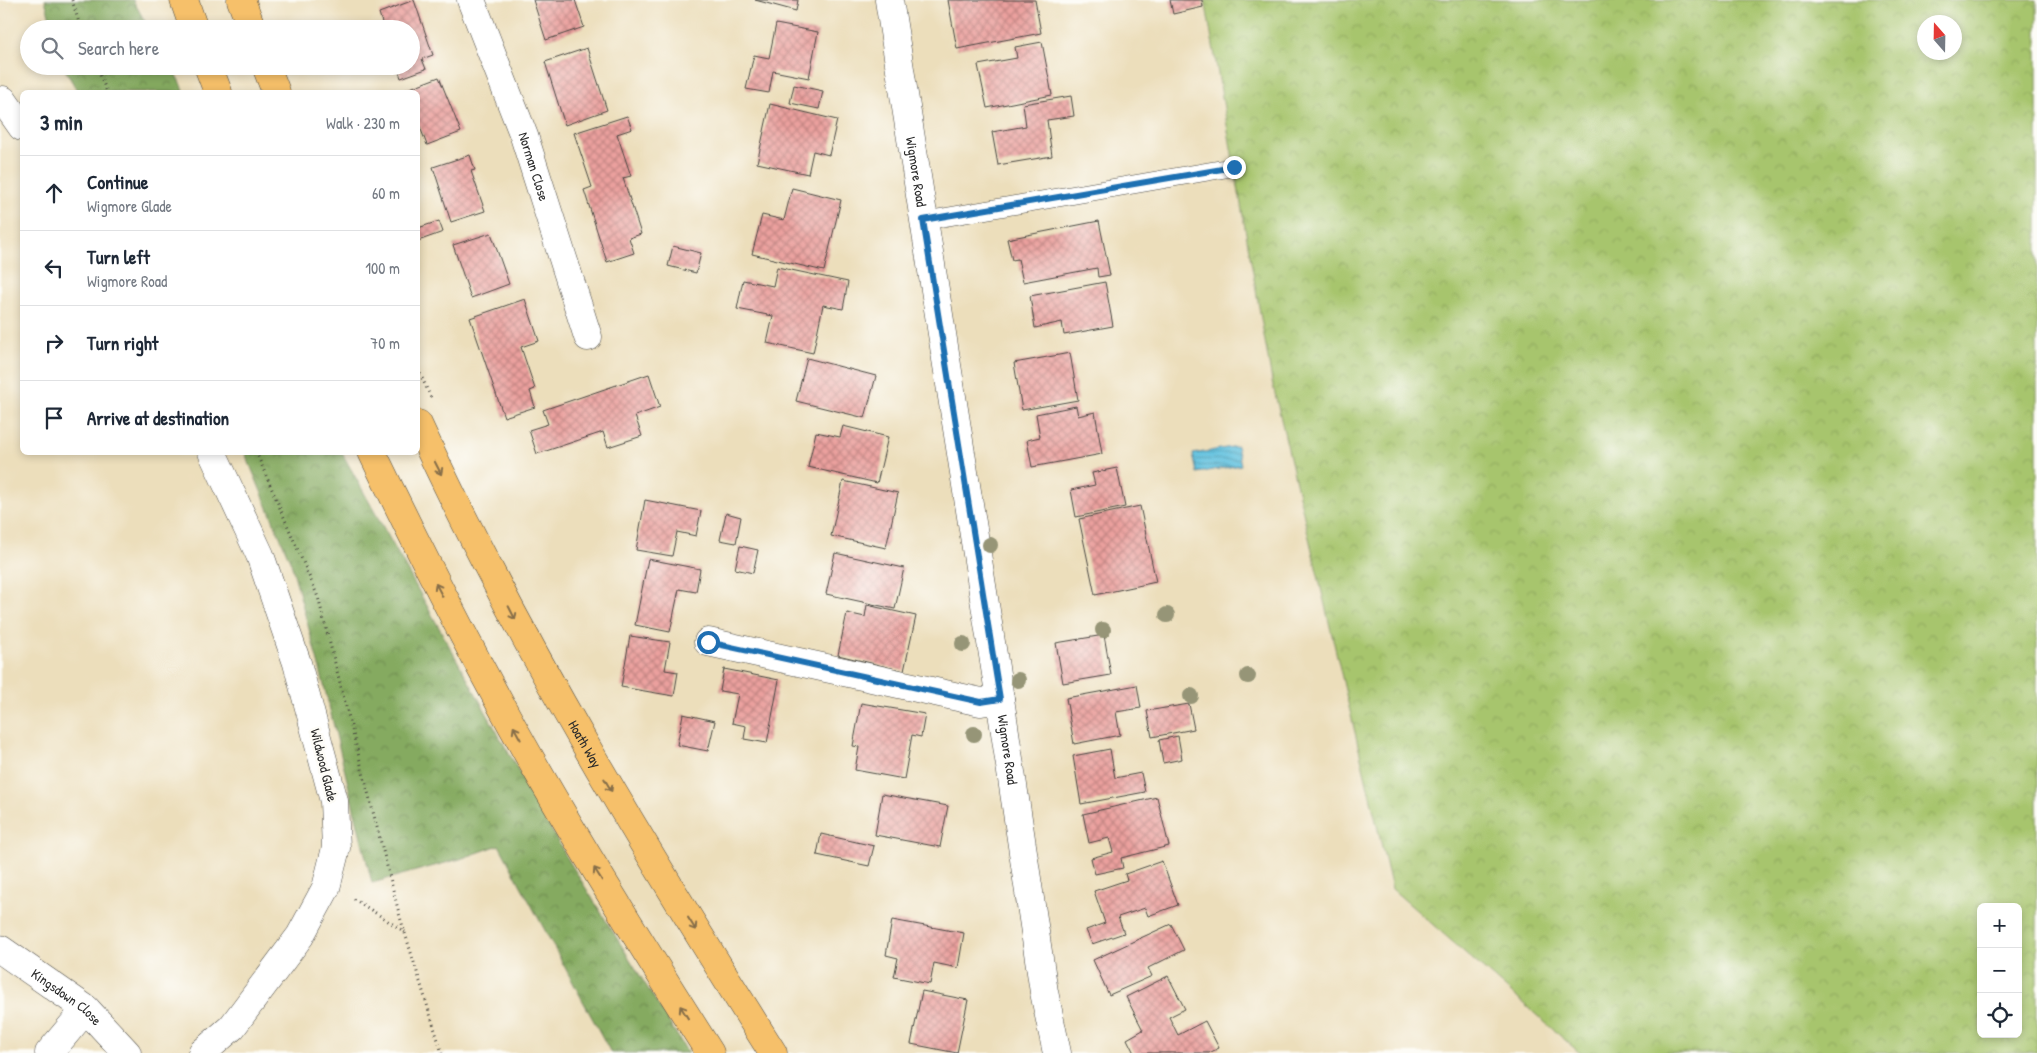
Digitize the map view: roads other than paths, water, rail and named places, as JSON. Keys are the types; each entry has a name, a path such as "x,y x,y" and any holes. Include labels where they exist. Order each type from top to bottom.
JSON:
{"main road":[{"path":"184,0 191,20"},
{"path":"241,0 249,20"},
{"path":"211,75 217,90"},
{"path":"269,75 275,90"},
{"name":"Hoath Way","path":"420,428 497,584 567,713 665,881 773,1053"},
{"path":"373,455 428,568 534,764 589,859 710,1053"}],"street":[{"name":"Norman Close","path":"471,0 524,136 588,336"},
{"name":"Wigmore Road","path":"889,0 1000,699 1044,992 1057,1053"},
{"path":"3,100 20,124"},
{"name":"Wildwood Glade","path":"202,1053 232,1027 300,936 326,888 336,848 334,801 296,663 260,555 213,455"},
{"path":"708,642 981,702 1000,699"},
{"name":"Kingsdown Close","path":"0,949 86,1009 128,1053"},
{"path":"49,1053 86,1009"}],"lane":[{"path":"923,220 1234,167"}],"water":[{"path":"1237,446 1241,465 1197,473 1193,454"}]}
